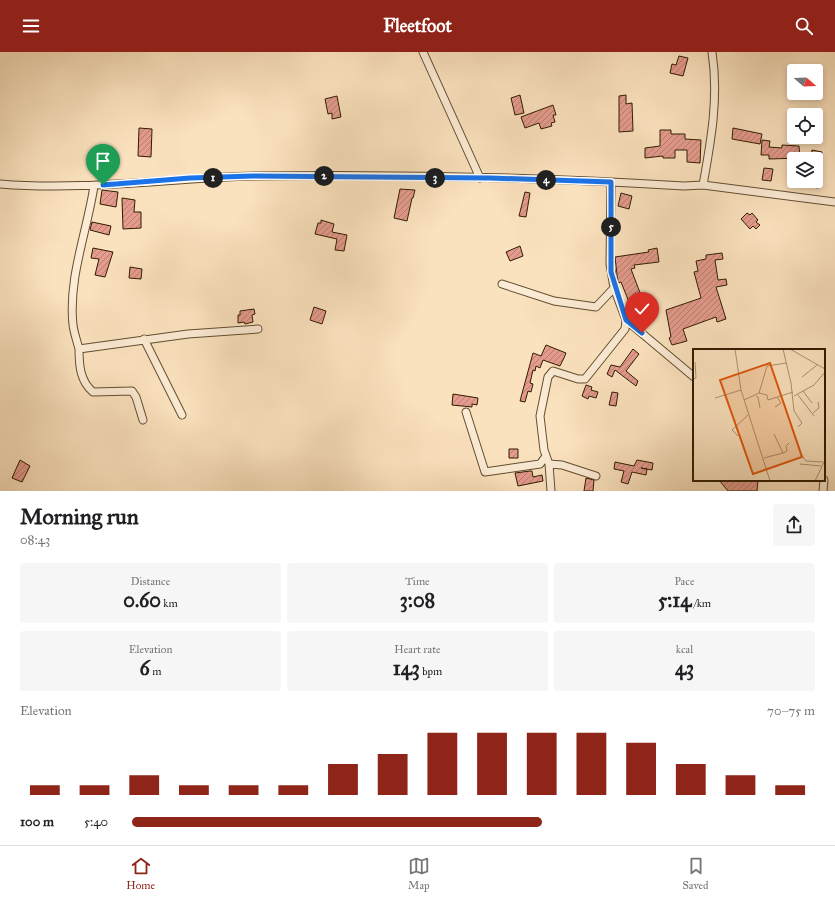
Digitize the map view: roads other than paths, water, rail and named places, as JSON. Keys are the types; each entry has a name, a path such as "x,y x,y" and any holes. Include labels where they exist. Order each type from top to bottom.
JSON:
{"street":[{"path":"422,52 480,178"},
{"path":"703,185 714,113 712,52"},
{"path":"0,184 34,186 94,186 190,178 253,176 480,178 684,186 703,185 740,188 835,202"},
{"path":"551,491 549,464 546,456 540,416 548,377 553,372 578,379 585,379 625,329 626,320 614,288 610,264 611,182"},
{"path":"94,186 79,252 73,297 73,326 79,349 79,365 87,386 93,392 132,391 136,397 143,420"},
{"path":"502,284 554,301 596,307 614,288"},
{"path":"626,320 693,376"},
{"path":"79,349 144,339 258,329"},
{"path":"144,339 182,415"},
{"path":"466,412 484,472 540,464 546,456"},
{"path":"549,464 562,465 596,476"},
{"path":"823,491 824,481"}]}
